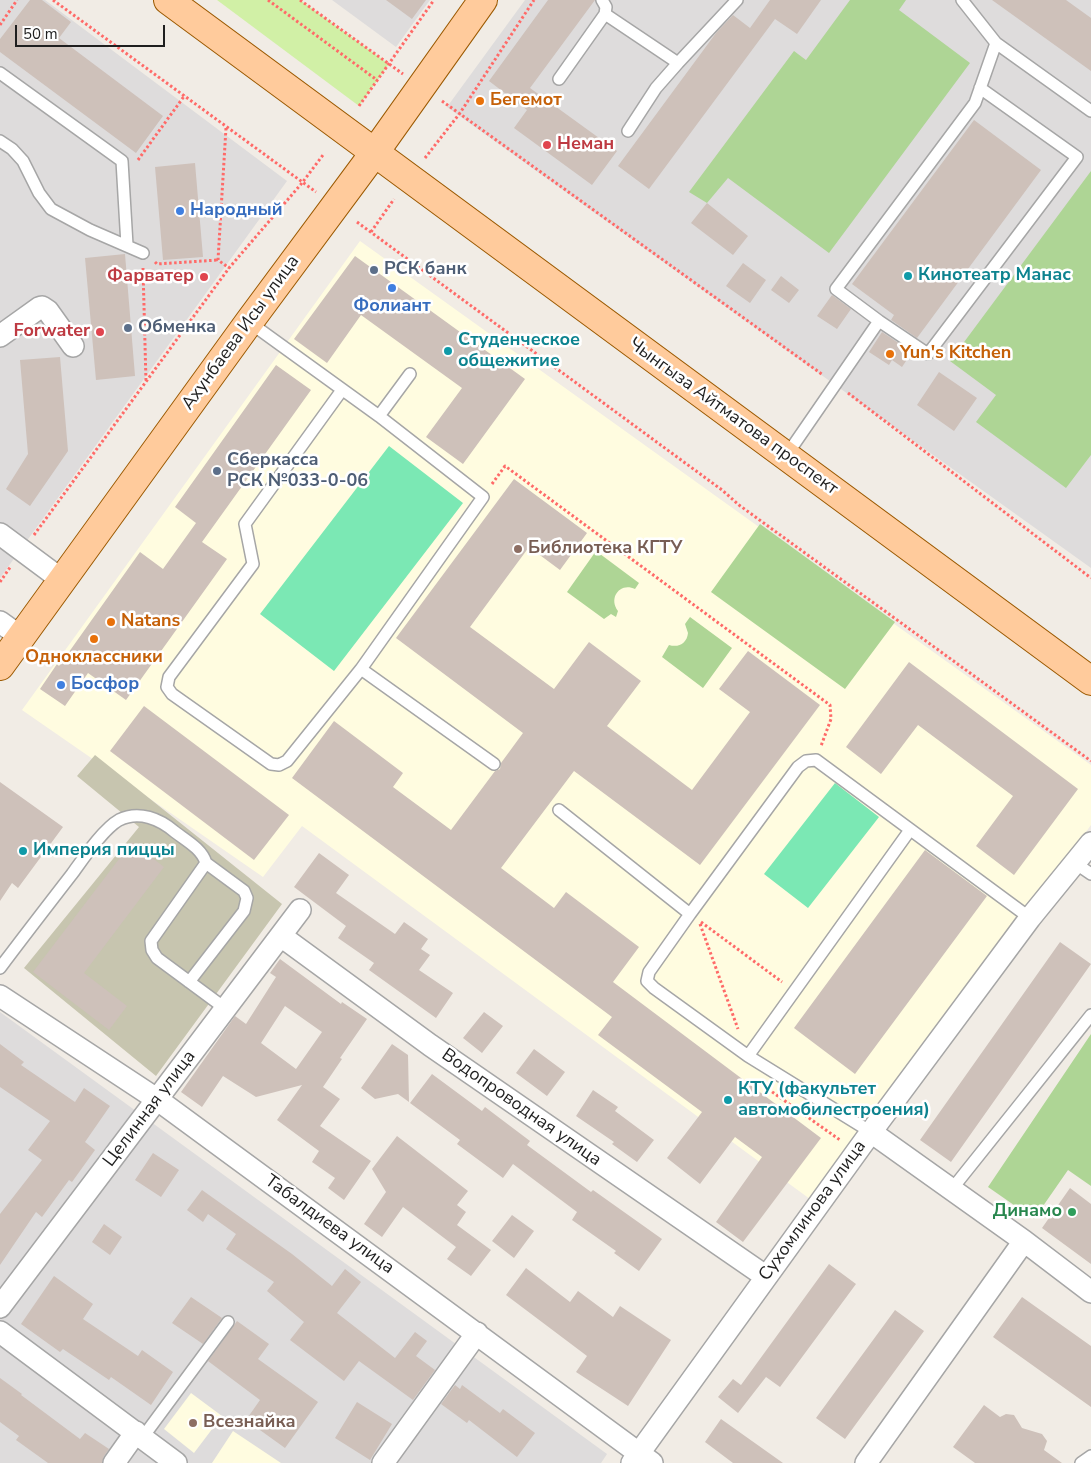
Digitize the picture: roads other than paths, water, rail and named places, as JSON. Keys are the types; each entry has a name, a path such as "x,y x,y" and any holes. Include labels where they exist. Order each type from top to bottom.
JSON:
{"main road":[{"name":"Чынгыза Айтматова проспект","path":"168,0 1091,681"},
{"name":"Ахунбаева Исы улица","path":"0,666 10,630 62,580 375,152 483,0"}],"street":[{"path":"0,336 42,307 48,311 73,346"},
{"path":"0,534 62,580"},
{"name":"Сухомлинова улица","path":"641,1460 765,1276 1030,918 1083,869 1091,843"},
{"name":"Целинная улица","path":"0,1308 300,910"},
{"name":"Водопроводная улица","path":"281,936 430,1045 765,1276"},
{"name":"Табалдиева улица","path":"0,996 158,1100 476,1333 641,1460"},
{"path":"871,1132 1024,1241 1091,1292"},
{"path":"866,1463 1024,1241"},
{"path":"0,1332 176,1463"},
{"path":"383,1463 476,1333"},
{"path":"114,1463 140,1435"}],"lane":[{"path":"559,79 605,14 606,7 602,0"},
{"path":"628,131 656,88 737,0"},
{"path":"962,0 996,43 1091,112"},
{"path":"605,14 678,63"},
{"path":"980,88 1077,156 928,354 836,289 975,103 980,88 996,43"},
{"path":"0,73 122,161 127,245"},
{"path":"0,141 22,160 39,193 51,209 90,230 143,252"},
{"path":"786,456 879,321"},
{"path":"249,322 379,416 483,497 361,669 288,761 279,765 271,764 172,694 167,686 169,677 253,564 246,524 342,390"},
{"path":"379,416 410,374"},
{"path":"361,669 494,764"},
{"path":"871,1132 748,1056 647,981 654,964 695,917 798,767 806,761 816,760 1030,918"},
{"path":"559,810 695,917"},
{"path":"0,968 90,850 110,828 120,820 132,816 144,816 166,825 203,854 206,863 244,892 247,898 244,911 189,982"},
{"path":"748,1056 910,830"},
{"path":"206,863 151,941 152,950 157,958 226,1009"},
{"path":"952,1189 1091,1015"},
{"path":"140,1435 228,1322"},
{"path":"1081,1463 1091,1456"}],"place":[{"name":"Бегемот","path":"480,101"},
{"name":"Неман","path":"547,145"},
{"name":"Народный","path":"180,211"},
{"name":"РСК банк","path":"374,270"},
{"name":"Кинотеатр Манас","path":"908,276"},
{"name":"Фарватер","path":"204,277"},
{"name":"Фолиант","path":"392,288"},
{"name":"Обменка","path":"128,328"},
{"name":"Forwater","path":"100,332"},
{"name":"Студенческое общежитие","path":"448,351"},
{"name":"Yun's Kitchen","path":"890,354"},
{"name":"Сберкасса РСК №033-0-06","path":"217,471"},
{"name":"Библиотека КГТУ","path":"518,549"},
{"name":"Natans","path":"111,622"},
{"name":"Одноклассники","path":"94,639"},
{"name":"Босфор","path":"61,685"},
{"name":"Империя пиццы","path":"23,851"},
{"name":"КТУ (факультет автомобилестроения)","path":"728,1100"},
{"name":"Динамо","path":"1072,1212"},
{"name":"Всезнайка","path":"193,1423"}]}
